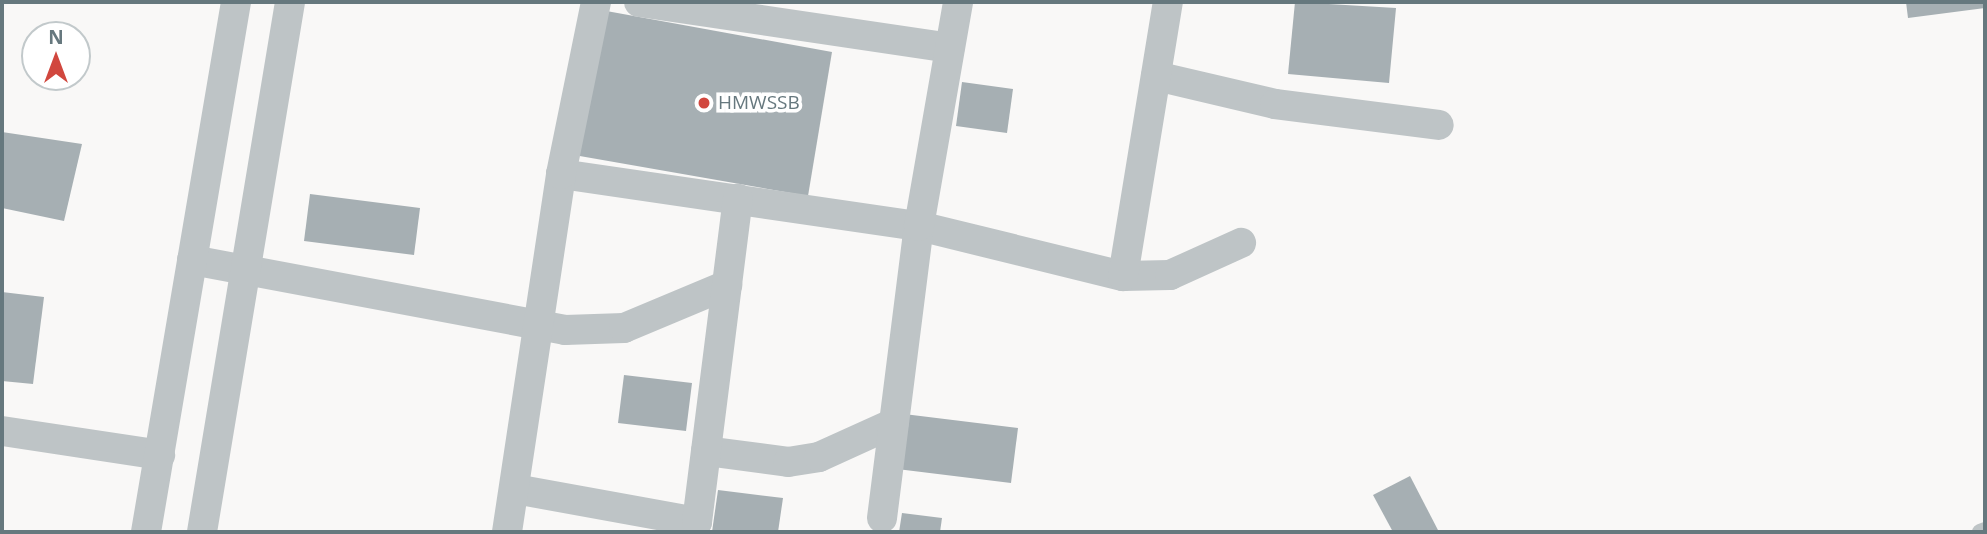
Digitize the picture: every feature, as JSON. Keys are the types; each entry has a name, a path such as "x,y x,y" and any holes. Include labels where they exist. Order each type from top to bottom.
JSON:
{"street":[{"path":"146,532 236,2"},
{"path":"202,532 290,2"},
{"path":"507,532 561,174 596,2"},
{"path":"639,2 950,48"},
{"path":"882,518 919,226 958,2"},
{"path":"1123,276 1168,2"},
{"path":"1156,76 1275,104 1439,125"},
{"path":"561,174 919,226 1123,276 1170,275 1241,243"},
{"path":"514,489 697,522 738,199"},
{"path":"192,260 537,325 624,328 727,285"},
{"path":"706,451 788,462 819,457 894,423"},
{"path":"2,431 159,455"}],"lane":[{"path":"1980,532 1985,530"}],"building":[{"path":"1295,2 1396,8 1389,83 1288,74"},
{"path":"1906,2 1985,2 1985,8 1908,18"},
{"name":"HMWSSB","path":"601,10 832,52 808,196 574,155"},
{"path":"962,82 1013,89 1007,133 956,126"},
{"path":"2,132 82,144 64,221 2,208"},
{"path":"310,194 420,208 414,255 304,241"},
{"path":"2,292 44,297 33,384 2,381"},
{"path":"624,375 692,383 686,431 618,423"},
{"path":"904,414 1018,428 1011,483 897,469"},
{"path":"1410,476 1439,532 1393,532 1373,495"},
{"path":"718,490 783,498 778,532 712,532"},
{"path":"902,513 942,518 940,532 899,532"}],"place":[{"name":"HMWSSB","path":"704,103"}]}
